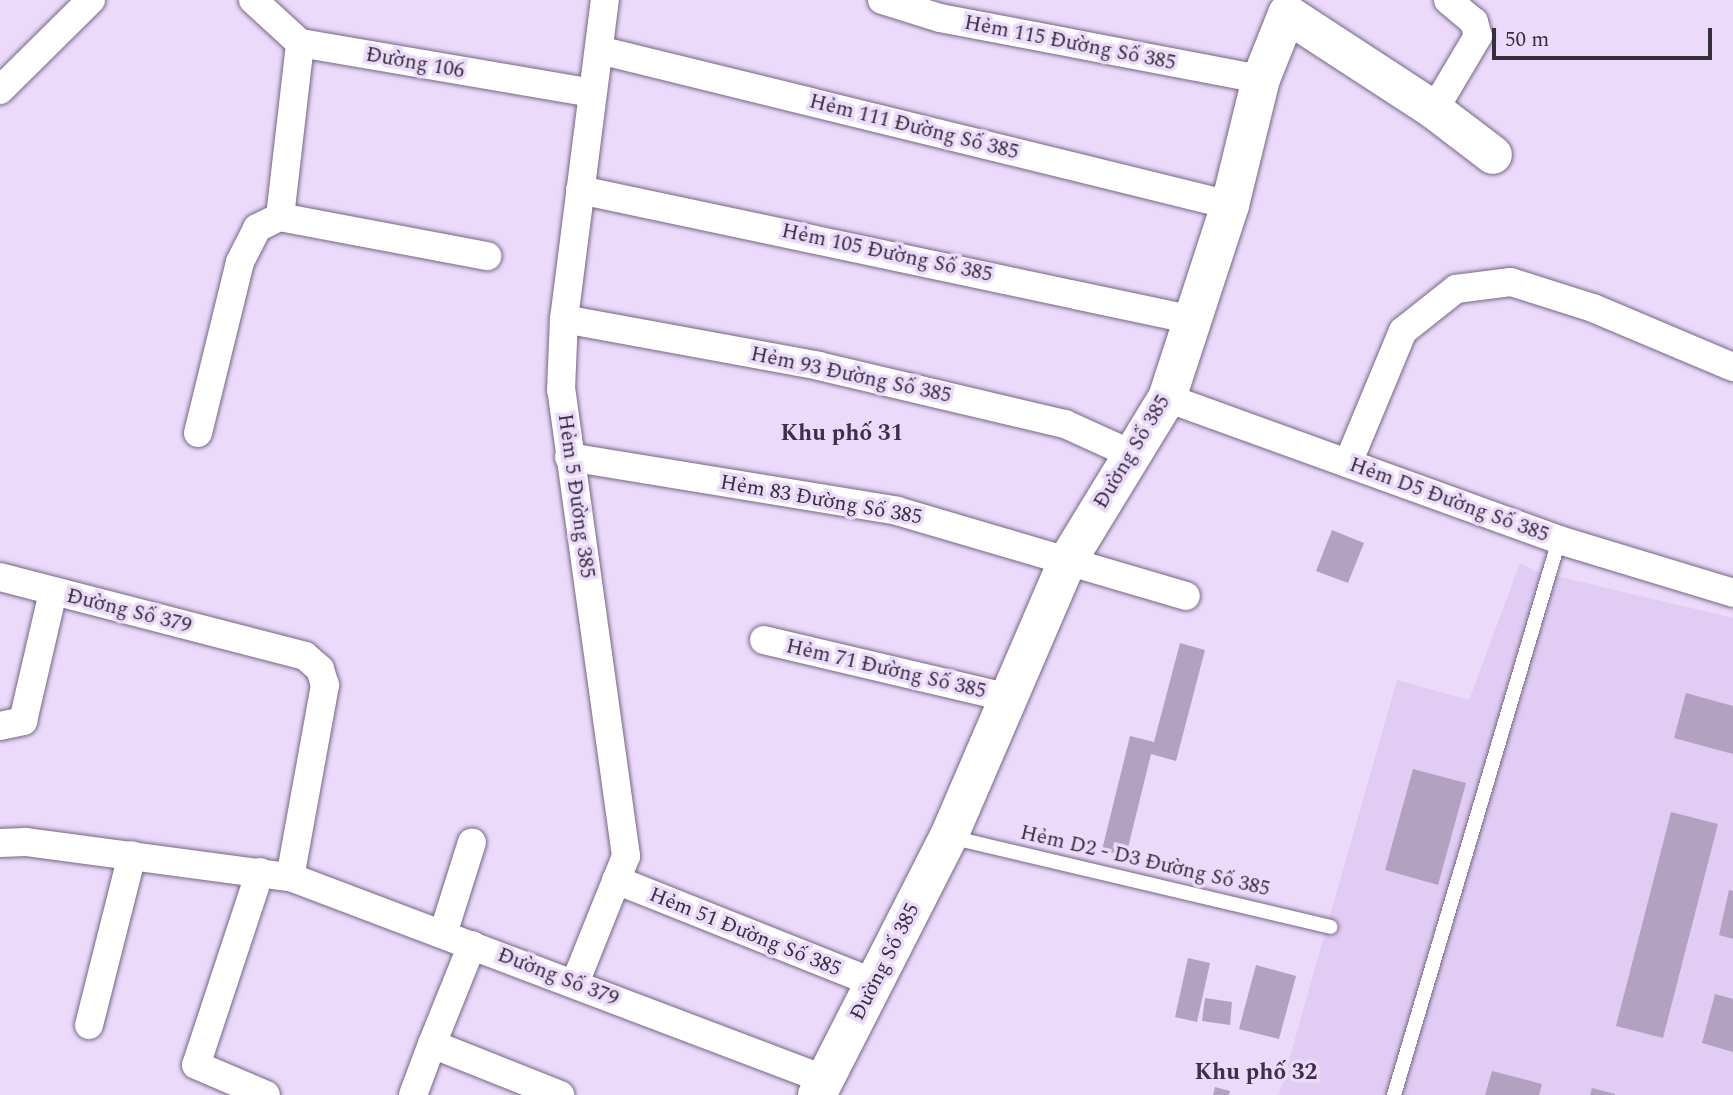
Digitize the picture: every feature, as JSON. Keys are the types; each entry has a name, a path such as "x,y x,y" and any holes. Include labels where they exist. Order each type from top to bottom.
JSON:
{"street":[{"path":"0,90 91,0"},
{"path":"253,0 300,43 280,216"},
{"name":"Hẻm 5 Đường 385","path":"575,983 626,856 561,390 564,319 605,0"},
{"name":"Hẻm 115 Đường Số 385","path":"881,0 940,18 1261,79"},
{"path":"1434,110 1478,36 1474,22 1448,0"},
{"name":"Đường Số 385","path":"821,1087 949,836 1068,560 1167,398 1230,205 1277,7 1434,110 1493,155"},
{"name":"Đường 106","path":"300,43 593,93"},
{"name":"Hẻm 111 Đường Số 385","path":"598,50 1230,205"},
{"name":"Hẻm 105 Đường Số 385","path":"580,190 1193,320"},
{"path":"198,433 240,262 257,228 280,216 487,256"},
{"path":"1348,463 1403,331 1456,289 1511,282 1593,308 1733,367"},
{"name":"Hẻm 93 Đường Số 385","path":"564,319 819,366 1052,421 1131,454"},
{"name":"Hẻm D5 Đường Số 385","path":"1167,398 1559,540 1733,593"},
{"name":"Hẻm 83 Đường Số 385","path":"569,457 897,511 1186,596"},
{"name":"Đường Số 379","path":"0,577 305,656 320,669 326,685 290,877"},
{"path":"0,726 23,721 54,592"},
{"name":"Hẻm 71 Đường Số 385","path":"764,640 1009,698"},
{"name":"Đường Số 379","path":"0,843 26,842 290,877 575,983 821,1087"},
{"path":"443,934 472,842"},
{"path":"89,1026 132,855"},
{"path":"260,872 196,1065 266,1095"},
{"name":"Hẻm 51 Đường Số 385","path":"616,880 874,983"},
{"path":"413,1095 472,945"},
{"path":"432,1044 560,1095"}],"lane":[{"path":"1395,1095 1559,540"},
{"name":"Hẻm D2 - D3 Đường Số 385","path":"949,836 1331,927"}],"shaded area":[{"path":"1520,563 1535,571 1733,618 1733,1095 1279,1095 1397,680 1469,700"}],"building":[{"path":"1332,530 1364,543 1348,583 1316,571"},
{"path":"1180,643 1205,650 1176,761 1151,754 1126,856 1102,850 1130,736 1154,742"},
{"path":"1686,693 1733,706 1733,754 1674,738"},
{"path":"1413,769 1466,783 1438,885 1385,870"},
{"path":"1671,812 1718,824 1663,1038 1616,1026"},
{"path":"1729,890 1733,891 1733,939 1719,935"},
{"path":"1188,958 1210,963 1197,1022 1175,1017"},
{"path":"1256,965 1296,976 1279,1039 1239,1029"},
{"path":"1715,994 1733,999 1733,1052 1702,1043"},
{"path":"1205,998 1232,1002 1230,1025 1202,1021"},
{"path":"1492,1071 1542,1084 1539,1095 1485,1095"},
{"path":"1215,1087 1230,1091 1229,1095 1213,1095"},
{"path":"1592,1088 1615,1094 1615,1095 1590,1095"}],"district":[{"name":"Khu phố 31","path":"842,434"},
{"name":"Khu phố 32","path":"1256,1073"}]}
